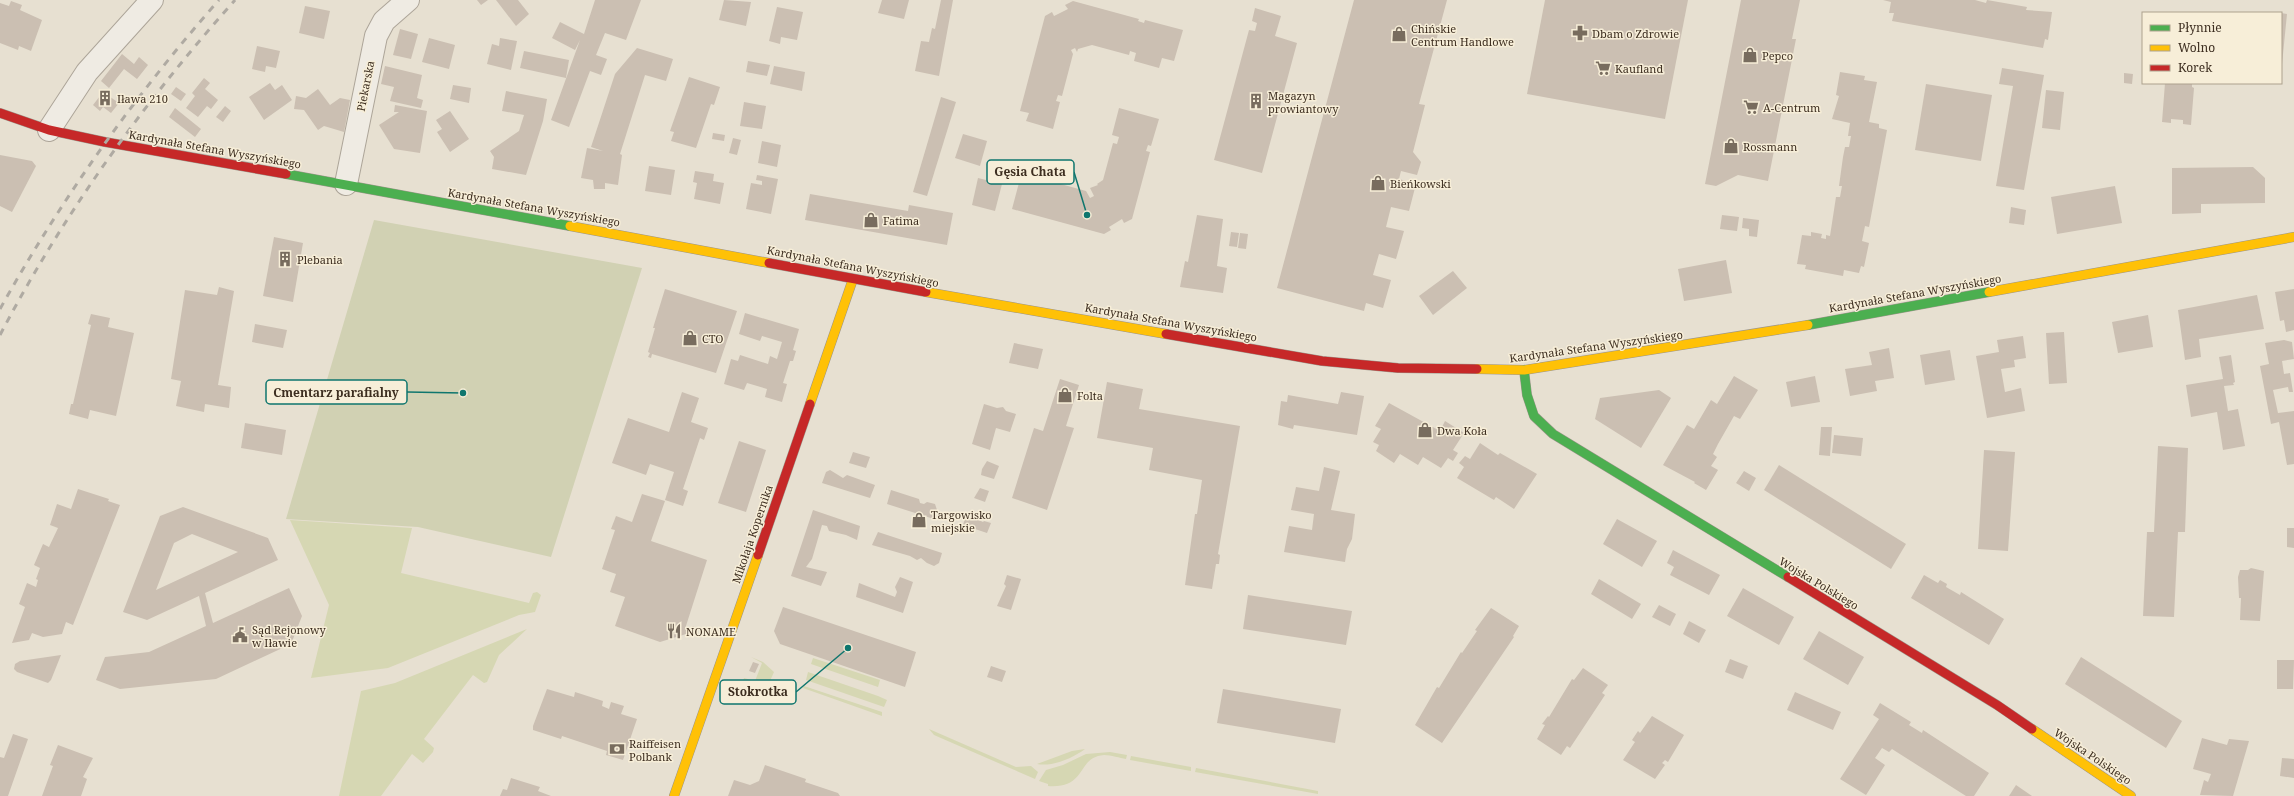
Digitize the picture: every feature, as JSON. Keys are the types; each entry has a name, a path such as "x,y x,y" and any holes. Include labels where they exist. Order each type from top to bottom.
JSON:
{"street":[{"path":"49,130 86,72 152,0"},
{"name":"Piekarska","path":"346,184 376,36 384,21 408,0"},
{"name":"Kardynała Stefana Wyszyńskiego","path":"0,113 49,130 105,142 346,184 853,279 1322,360 1398,368 1524,370 1794,327 2294,237"},
{"name":"Mikołaja Kopernika","path":"674,796 853,279"},
{"name":"Wojska Polskiego","path":"1524,370 1527,395 1534,416 1553,434 1997,705 2131,796"}],"green space":[{"path":"374,220 642,268 551,557 418,527 286,519"},
{"path":"290,520 412,528 401,573 529,603 533,593 537,592 541,595 535,612 519,615 388,668 311,678 329,605"},
{"path":"527,629 499,655 487,682 484,683 473,675 424,739 434,748 433,752 423,763 412,754 381,796 339,796 361,691 395,683"},
{"path":"751,657 763,662 774,672 766,690 771,692 761,700 748,699 739,693 744,678 755,681 762,663"},
{"path":"813,658 880,680 878,687 811,664"},
{"path":"808,672 887,700 884,707 806,680"},
{"path":"804,686 882,712 882,716 803,688"},
{"path":"929,729 1016,767 1031,766 1038,772 1035,779 934,735"},
{"path":"1085,749 1075,756 1056,763 1043,765 1037,764 1072,751"},
{"path":"1110,752 1127,755 1126,759 1107,755 1095,757 1089,761 1076,778 1070,783 1061,786 1048,786 1048,784 1039,781 1046,770 1063,765 1086,754"},
{"path":"1131,756 1191,767 1191,771 1130,760"},
{"path":"1196,768 1318,791 1318,794 1195,772"}],"building":[{"path":"477,0 488,0 481,5"},
{"path":"496,0 518,0 529,14 516,26"},
{"path":"595,0 641,0 626,40 605,33 596,55 607,59 601,75 590,71 569,127 551,120 580,40 575,50 552,38 560,22 584,34"},
{"path":"724,0 751,2 746,26 719,20"},
{"path":"882,0 909,0 904,19 878,13"},
{"path":"941,0 953,0 939,76 915,71 921,41 929,42 932,28 935,29"},
{"path":"1354,0 1447,0 1419,104 1425,105 1413,152 1421,162 1417,175 1401,171 1399,179 1416,184 1409,211 1391,207 1386,227 1404,231 1396,259 1379,254 1373,275 1391,280 1383,308 1366,303 1364,311 1277,288"},
{"name":"Kaufland","path":"1545,0 1688,0 1665,119 1527,94"},
{"name":"A-Centrum","path":"1741,0 1800,0 1792,39 1796,39 1768,181 1738,175 1716,186 1705,184"},
{"path":"1883,0 1975,0 1986,3 1987,0 2027,7 2026,10 2052,12 2048,40 2045,39 2043,48 1892,21 1894,13 1889,13 1891,2"},
{"path":"11,1 22,5 20,10 42,20 31,51 19,46 18,50 0,43 0,3 9,6"},
{"path":"1073,1 1139,19 1138,21 1144,23 1145,20 1183,30 1174,61 1162,58 1159,68 1134,61 1136,53 1130,51 1129,55 1092,45 1078,49 1077,52 1075,48 1071,50 1073,54 1062,96 1058,95 1056,101 1060,102 1053,129 1026,121 1029,113 1020,111 1045,16 1052,12 1054,16 1068,9 1065,5"},
{"path":"305,6 330,11 324,39 299,33"},
{"path":"777,7 803,12 797,40 781,37 780,44 769,41"},
{"name":"Magazyn prowiantowy","path":"1255,8 1281,16 1275,36 1297,43 1262,173 1214,160 1249,30 1255,31 1257,23 1252,21"},
{"path":"2282,13 2287,14 2282,64"},
{"path":"400,29 418,34 411,59 393,55"},
{"path":"429,38 455,45 449,69 422,62"},
{"path":"500,38 517,41 511,70 487,64 492,44 499,46"},
{"path":"257,46 280,51 276,68 266,66 265,72 252,69"},
{"path":"637,48 673,59 666,81 645,75 620,154 622,155 618,185 605,183 605,189 594,189 593,180 581,178 587,148 603,151 591,147 615,74"},
{"path":"524,51 569,60 566,78 520,68"},
{"path":"122,54 134,64 139,57 148,65 137,79 124,69 109,88 101,81"},
{"path":"748,61 770,65 767,76 746,72"},
{"path":"385,66 422,75 417,98 423,100 421,108 390,101 394,87 381,84"},
{"path":"774,66 805,72 802,91 770,84"},
{"path":"2002,68 2044,75 2024,190 1996,186 2013,86 1999,84"},
{"path":"1840,72 1865,76 1864,80 1877,82 1869,122 1879,124 1879,128 1887,130 1869,227 1865,226 1862,241 1869,243 1864,267 1861,266 1859,273 1844,270 1843,276 1805,269 1806,265 1797,264 1802,235 1811,236 1811,232 1822,234 1821,238 1826,239 1826,235 1830,236 1836,197 1840,197 1842,186 1839,186 1843,157 1845,147 1849,147 1851,136 1848,136 1850,123 1832,119 1839,96 1836,95"},
{"path":"2124,73 2133,74 2132,84 2124,83"},
{"path":"689,77 720,87 714,105 711,104 696,148 671,141 674,132 670,131"},
{"path":"204,78 210,83 205,89 218,100 211,109 207,106 198,117 186,108 195,96 192,93"},
{"path":"270,83 275,90 282,85 292,100 264,120 249,97"},
{"path":"1926,84 1992,95 1981,161 1915,150"},
{"path":"2165,84 2192,84 2192,87 2194,88 2191,125 2183,124 2183,120 2171,119 2171,123 2162,122"},
{"path":"453,85 471,88 469,103 450,99"},
{"path":"176,87 186,94 181,101 171,94"},
{"path":"318,89 330,105 340,98 350,100 344,132 324,126 318,130 304,110 294,109 296,96 306,98"},
{"path":"2046,90 2064,92 2060,130 2042,128"},
{"path":"506,91 547,99 543,121 526,175 492,169 494,157 490,151 519,131 524,115 502,111"},
{"name":"Iława 210","path":"103,92 119,103 111,113 103,107 100,111 93,105"},
{"path":"941,97 956,102 927,196 913,192"},
{"path":"744,102 766,106 762,129 740,126"},
{"path":"395,105 427,111 420,153 394,149 379,125 399,112 394,112"},
{"path":"225,106 231,111 223,122 216,117"},
{"path":"175,108 201,129 195,137 169,117"},
{"path":"1119,108 1159,119 1151,146 1148,145 1146,151 1150,152 1132,219 1124,223 1122,219 1109,227 1111,230 1104,234 1012,209 1025,160 1043,164 1039,178 1086,191 1090,198 1094,196 1090,188 1098,185 1097,184 1103,180 1113,143 1117,144 1119,137 1112,135"},
{"path":"450,111 469,139 450,152 437,132 442,129 436,120"},
{"path":"713,133 725,135 724,141 712,139"},
{"path":"963,134 987,141 980,166 955,158"},
{"path":"733,138 741,140 737,155 729,153"},
{"path":"762,141 781,145 777,167 758,163"},
{"path":"0,155 32,161 36,166 12,212 0,206"},
{"path":"649,166 675,170 671,195 645,191"},
{"path":"2253,167 2265,178 2265,203 2201,204 2201,213 2172,214 2172,168"},
{"path":"695,171 714,174 713,181 724,183 720,204 694,199 697,183 693,182"},
{"path":"757,175 778,179 771,214 746,209 751,183 762,185 762,181 756,180"},
{"path":"978,178 1002,184 995,211 972,205"},
{"path":"2115,186 2122,223 2057,234 2051,197"},
{"path":"810,194 908,211 909,205 953,213 947,245 805,220"},
{"path":"2011,207 2026,210 2024,225 2009,223"},
{"path":"1197,215 1223,219 1217,266 1227,268 1223,293 1180,287 1185,261 1188,262"},
{"path":"1722,215 1739,217 1737,231 1720,229"},
{"path":"1743,218 1759,220 1757,237 1749,236 1749,229 1742,228"},
{"path":"1231,232 1239,233 1237,247 1229,246"},
{"path":"1240,233 1248,234 1246,249 1238,248"},
{"name":"Plebania","path":"274,237 303,243 293,302 263,296"},
{"path":"1726,260 1732,293 1684,301 1678,269"},
{"path":"1453,271 1467,288 1433,315 1419,296"},
{"path":"219,287 234,291 218,385 231,387 229,408 205,404 204,412 176,406 181,381 171,379 185,290 217,295"},
{"name":"CTO","path":"665,289 737,311 716,373 652,354 651,358 648,357 655,328 653,328"},
{"path":"2294,289 2294,330 2286,332 2284,320 2280,321 2275,292"},
{"path":"2257,295 2264,329 2199,339 2201,357 2185,360 2178,310"},
{"path":"745,313 799,329 793,350 796,351 793,361 790,361 783,383 787,384 782,402 765,397 767,389 747,383 744,390 724,384 731,359 738,361 740,355 768,364 770,356 777,359 782,342 762,336 760,341 739,334"},
{"path":"91,314 110,318 108,327 134,333 116,416 90,410 88,419 69,414 71,404 73,404 91,325 88,324"},
{"path":"2148,315 2153,347 2118,353 2112,322"},
{"path":"255,324 287,330 283,348 252,342"},
{"path":"2064,332 2067,383 2049,384 2046,333"},
{"path":"2023,336 2026,358 2014,360 2015,367 2001,369 2005,392 2021,388 2025,411 1987,418 1976,356 1999,352 1997,340"},
{"path":"2284,340 2292,342 2294,359 2282,361 2284,374 2290,373 2293,392 2289,392 2288,387 2273,390 2278,413 2294,411 2294,464 2287,465 2279,422 2271,424 2260,366 2269,364 2265,343"},
{"path":"1014,343 1043,349 1038,369 1009,363"},
{"path":"1889,348 1894,378 1875,381 1877,391 1850,396 1845,369 1872,365 1869,352"},
{"path":"1950,350 1955,380 1925,385 1920,355"},
{"path":"2231,355 2235,382 2233,383 2234,385 2224,386 2228,411 2238,409 2245,446 2223,450 2217,412 2191,417 2186,385 2223,379 2219,357"},
{"path":"1734,376 1758,390 1740,419 1734,416 1718,444 1713,454 1717,457 1711,466 1718,470 1706,490 1694,483 1695,482 1663,465 1687,425 1694,429 1711,400 1717,404"},
{"path":"1815,376 1820,402 1791,407 1786,382"},
{"path":"1060,379 1079,385 1066,426 1074,428 1047,510 1012,498 1034,428 1043,431"},
{"path":"1107,382 1143,389 1139,409 1240,426 1218,554 1220,555 1219,564 1216,564 1212,589 1185,585 1195,514 1197,514 1202,480 1149,470 1153,448 1097,438"},
{"path":"1659,390 1671,398 1641,448 1595,419 1600,398"},
{"path":"682,392 699,398 691,422 708,428 704,440 700,438 683,489 688,491 683,506 665,500 674,472 650,464 646,475 612,463 628,418 669,432"},
{"path":"1341,392 1364,396 1357,435 1294,425 1293,429 1278,425 1281,401 1287,402 1288,395 1338,404"},
{"path":"1389,403 1440,431 1445,421 1464,433 1453,450 1458,453 1453,461 1448,458 1441,468 1423,457 1418,465 1400,454 1394,463 1376,451 1379,445 1373,442 1381,429 1375,426"},
{"path":"984,404 997,408 1003,407 1006,411 1016,414 1010,432 996,428 990,450 972,444"},
{"path":"245,423 286,430 282,455 241,448"},
{"path":"1821,427 1832,427 1830,456 1819,455"},
{"path":"1834,435 1863,438 1861,456 1832,453"},
{"path":"739,441 766,450 746,512 718,503"},
{"path":"1480,443 1498,455 1500,453 1537,474 1514,509 1496,497 1494,500 1457,478 1464,467 1459,463 1465,456 1470,459"},
{"path":"2158,446 2188,448 2185,532 2178,532 2174,617 2143,616 2147,532 2154,532"},
{"path":"1984,450 2015,452 2008,551 1978,549"},
{"path":"853,452 870,457 866,468 849,463"},
{"path":"987,461 999,466 994,479 981,475 982,469"},
{"path":"1779,465 1906,544 1891,569 1764,490"},
{"path":"1324,467 1340,471 1331,510 1355,514 1352,539 1347,549 1345,562 1284,552 1289,526 1312,530 1314,514 1291,510 1296,487 1319,491"},
{"path":"830,470 843,478 847,475 875,485 870,498 822,483 826,472"},
{"path":"1744,471 1756,478 1749,491 1736,483"},
{"path":"980,488 989,491 985,502 974,498"},
{"path":"78,489 109,499 108,501 120,505 73,625 66,622 62,634 43,637 32,633 29,640 12,643 25,607 19,604 27,583 36,587 38,580 36,579 40,568 34,565 43,544 49,547 58,528 50,525 57,504 71,509"},
{"path":"891,490 919,499 920,503 924,504 927,502 935,504 937,510 934,519 887,504"},
{"path":"642,494 665,501 651,541 707,560 685,629 694,626 696,631 660,642 615,626 625,597 610,592 616,574 602,569 615,530 611,529 616,516 632,522"},
{"path":"183,507 268,538 278,560 205,593 213,623 289,588 302,616 291,644 216,679 120,689 96,680 105,657 149,652 206,626 199,596 147,620 123,612 160,516","holes":["192,534 238,552 156,590 174,543"]},
{"path":"813,510 860,526 857,540 846,535 829,531 827,526 822,525 812,559 806,567 827,572 821,586 791,576"},
{"path":"970,516 983,522 991,523 987,533 963,525 965,518"},
{"path":"1617,519 1657,541 1642,567 1603,544"},
{"path":"2287,528 2294,528 2294,548 2287,547"},
{"path":"878,532 942,553 939,563 934,566 921,558 917,560 910,556 872,545"},
{"path":"1673,550 1720,575 1709,595 1670,575 1674,567 1667,563"},
{"path":"2251,568 2264,571 2260,621 2240,620 2241,598 2239,598 2238,577 2240,570 2248,570"},
{"path":"1007,575 1021,579 1011,610 997,606 1006,586 1004,584"},
{"path":"1924,575 1938,583 1940,580 1947,584 1946,587 1960,595 1961,592 2004,619 1989,645 1911,598"},
{"path":"900,577 913,582 903,613 856,597 859,583 895,597 897,592 895,587"},
{"path":"1599,579 1641,604 1632,619 1591,594"},
{"path":"1743,588 1794,617 1779,645 1727,616"},
{"path":"1248,595 1352,611 1346,645 1243,629"},
{"path":"1659,605 1676,614 1670,626 1652,617"},
{"path":"783,607 916,652 905,687 780,644 774,631"},
{"path":"1491,608 1519,626 1513,636 1514,637 1442,743 1415,725 1437,687 1439,688 1461,652 1462,653 1477,631 1475,630"},
{"path":"1689,621 1706,630 1699,643 1683,634"},
{"path":"1819,631 1864,657 1848,685 1803,659"},
{"path":"61,655 51,680 48,683 17,672 14,669 15,664 20,661"},
{"path":"2081,657 2182,721 2166,748 2065,684"},
{"path":"1730,659 1748,666 1743,679 1725,672"},
{"path":"2277,660 2294,660 2293,689 2277,689"},
{"path":"753,662 759,664 755,673 749,671"},
{"path":"991,666 1006,671 1002,682 987,677"},
{"path":"1583,668 1608,685 1602,693 1605,695 1570,748 1567,746 1561,755 1537,739 1545,725 1542,724 1548,716 1549,717 1572,679 1574,680"},
{"path":"547,689 574,697 575,692 603,701 602,706 609,709 611,702 624,706 621,714 637,719 623,760 606,755 607,751 562,736 561,739 533,730 533,726"},
{"path":"1223,689 1341,709 1335,743 1217,723"},
{"path":"1795,692 1841,712 1833,730 1787,710"},
{"path":"1880,703 1911,722 1909,725 1922,733 1923,730 1989,773 1974,796 1966,796 1892,749 1889,752 1882,748 1875,758 1885,765 1866,795 1840,779 1879,719 1873,715"},
{"path":"1652,716 1684,735 1668,762 1665,760 1662,763 1665,765 1655,779 1623,760 1635,742 1632,740 1638,731 1640,733"},
{"path":"13,734 28,739 8,796 0,796 0,757 4,758"},
{"path":"2202,738 2227,745 2229,739 2249,741 2233,796 2200,795 2204,780 2208,782 2211,774 2193,769"},
{"path":"58,745 93,758 83,777 87,779 81,796 42,796 53,766 50,765"},
{"path":"2282,758 2294,759 2294,778 2280,776"},
{"path":"765,765 806,779 805,782 838,793 840,796 728,796 734,780 750,785 759,781"},
{"path":"511,778 540,787 538,791 551,796 500,796 503,789 507,790"},
{"path":"2016,785 2032,796 2009,796"}],"railway":[{"path":"0,309 49,227 101,148 158,73 219,0"},
{"path":"0,335 51,246 78,202 107,160 169,78 235,0"}],"traffic: fast":[{"path":"286,174 570,226"},
{"path":"1808,325 1989,292"},
{"path":"1524,370 1527,395 1534,416 1553,434 1788,577"}],"traffic: slow":[{"path":"570,226 769,263"},
{"path":"1989,292 2294,237"},
{"path":"810,404 853,279"},
{"path":"926,292 1166,334"},
{"path":"1477,369 1524,370 1808,325"},
{"path":"674,796 758,555"},
{"path":"2032,729 2131,796"}],"traffic: jam":[{"path":"0,113 49,130 105,142 286,174"},
{"path":"769,263 926,292"},
{"path":"1166,334 1322,361 1398,368 1477,369"},
{"path":"758,555 810,404"},
{"path":"1788,577 1997,705 2032,729"}],"place":[{"name":"Dbam o Zdrowie","path":"1580,33"},
{"name":"Chińskie Centrum Handlowe","path":"1399,34"},
{"name":"Pepco","path":"1750,55"},
{"name":"Kaufland","path":"1603,68"},
{"name":"Iława 210","path":"105,98"},
{"name":"Magazyn prowiantowy","path":"1256,101"},
{"name":"A-Centrum","path":"1751,107"},
{"name":"Rossmann","path":"1731,146"},
{"name":"Bieńkowski","path":"1378,183"},
{"name":"Gęsia Chata","path":"1087,215"},
{"name":"Fatima","path":"871,220"},
{"name":"Plebania","path":"285,259"},
{"name":"CTO","path":"690,338"},
{"name":"Cmentarz parafialny","path":"463,393"},
{"name":"Folta","path":"1065,395"},
{"name":"Dwa Koła","path":"1425,430"},
{"name":"Targowisko miejskie","path":"919,520"},
{"name":"NONAME","path":"674,631"},
{"name":"Sąd Rejonowy w Iławie","path":"240,635"},
{"name":"Stokrotka","path":"848,648"},
{"name":"Raiffeisen Polbank","path":"617,749"}]}
